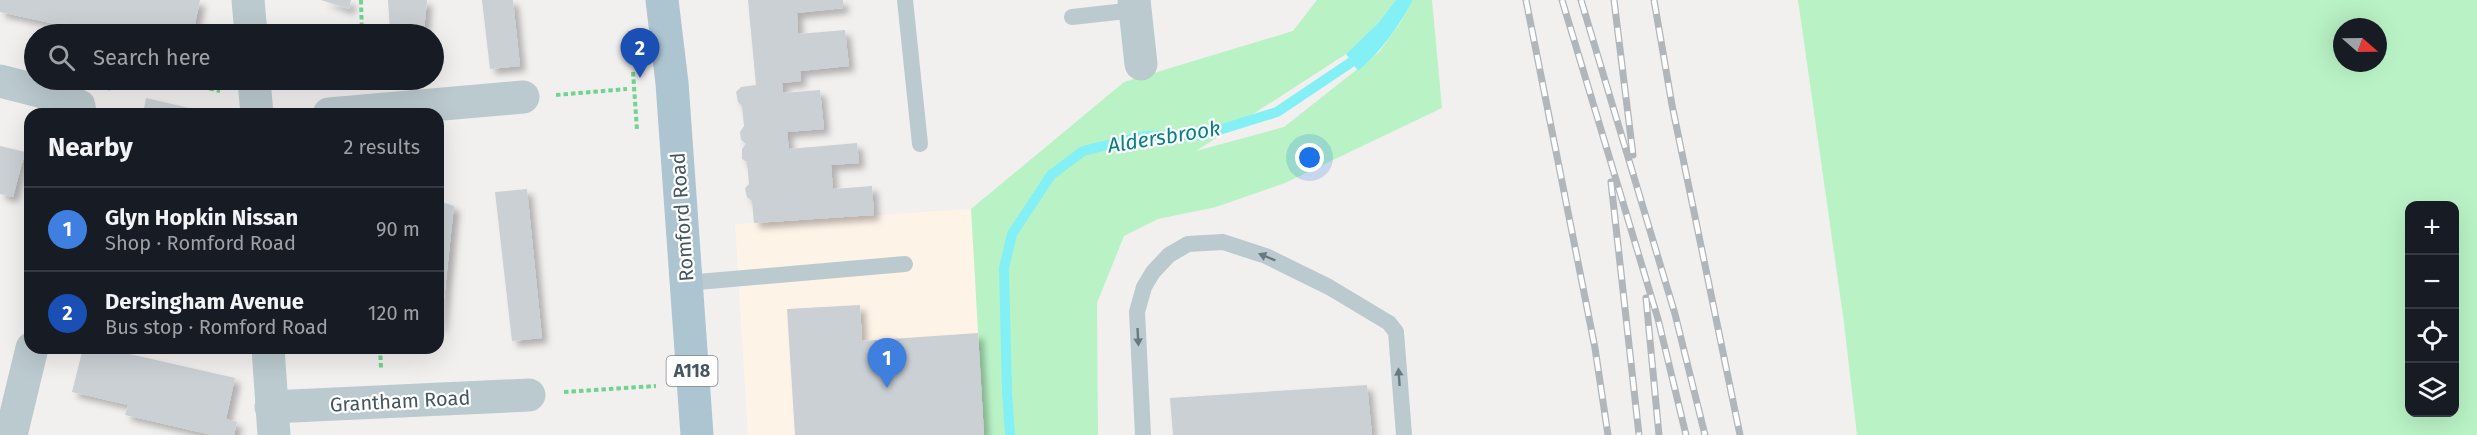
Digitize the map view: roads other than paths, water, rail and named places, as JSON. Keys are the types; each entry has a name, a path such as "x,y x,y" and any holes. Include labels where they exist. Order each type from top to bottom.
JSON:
{"main road":[{"name":"Romford Road","path":"662,0 672,83 697,435"}],"street":[{"path":"248,0 250,24"},
{"path":"1135,5 1141,64"},
{"path":"0,81 24,87"},
{"path":"35,90 79,108"},
{"path":"397,108 523,97"},
{"path":"11,435 12,376 28,354"},
{"name":"Grantham Road","path":"268,354 273,421 529,395"}],"lane":[{"path":"905,0 920,144"},
{"path":"1072,17 1135,5"},
{"path":"1143,435 1137,312 1143,287 1169,255 1188,244 1223,242 1276,261 1329,287 1389,323 1396,332 1404,435"},
{"path":"686,283 905,264"}],"water":[{"path":"1396,0 1413,0 1389,38 1358,71 1346,54 1378,23"}],"waterway":[{"name":"Aldersbrook","path":"1010,435 1004,268 1012,234 1051,175 1083,151 1144,136 1203,135 1277,112 1362,55"}],"railway":[{"path":"1526,0 1595,348 1608,435"},
{"path":"1562,0 1658,319 1686,435"},
{"path":"1581,0 1675,314 1705,435"},
{"path":"1614,0 1633,155"},
{"path":"1654,0 1672,105 1740,435"},
{"path":"1611,182 1639,435"},
{"path":"1646,298 1659,435"}],"place":[{"name":"Dersingham Avenue","path":"640,78"},
{"name":"Glyn Hopkin Nissan","path":"887,388"}]}
